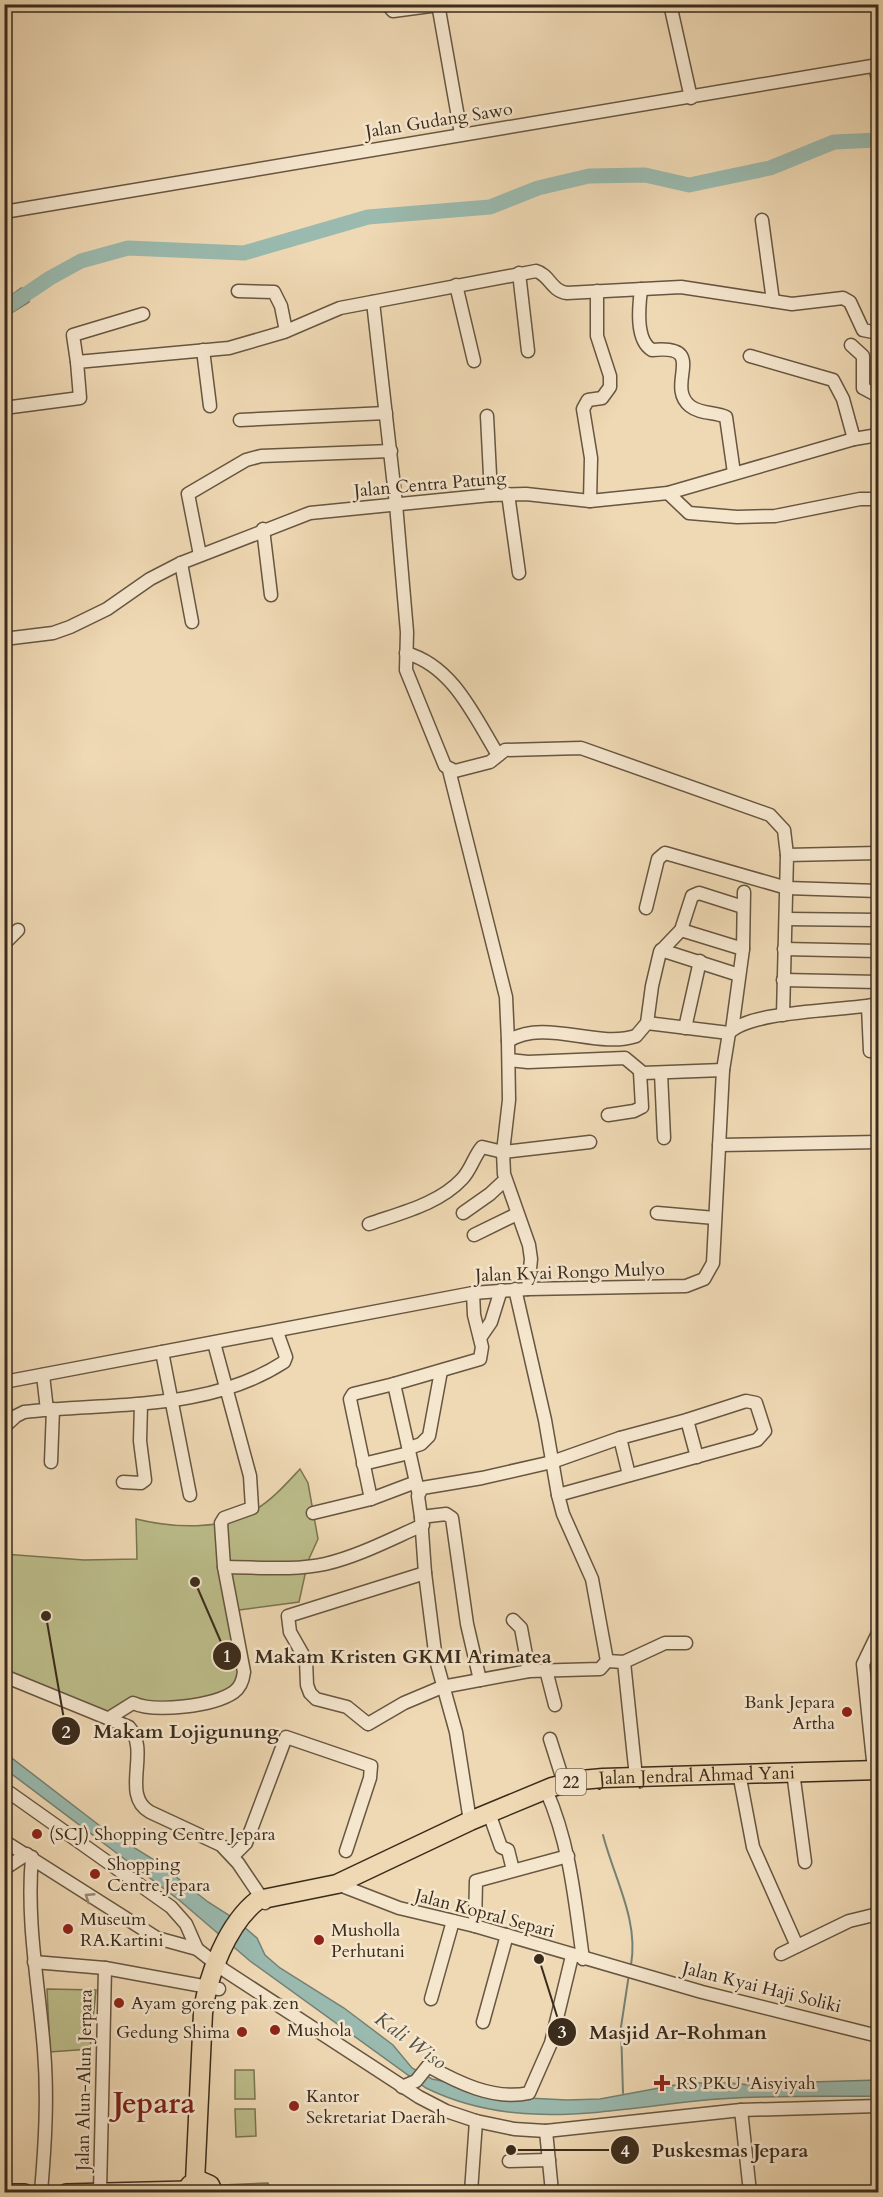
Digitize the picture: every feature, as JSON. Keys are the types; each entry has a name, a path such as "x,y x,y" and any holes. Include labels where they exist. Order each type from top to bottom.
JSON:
{"highway":[{"name":"Jalan Jendral Ahmad Yani","path":"220,1966 228,1949 258,1909 286,1896 338,1884 470,1821 564,1783 636,1777 876,1770"},
{"name":"22","path":"198,2188 213,1987 220,1966"}],"main road":[{"path":"66,2193 198,2188"},
{"path":"4,2192 25,2193"}],"street":[{"path":"387,4 393,11 438,5 461,134"},
{"path":"670,4 692,98"},
{"path":"877,65 879,80"},
{"name":"Jalan Gudang Sawo","path":"4,212 461,134 692,98 877,65"},
{"path":"762,220 773,301"},
{"path":"77,362 246,345 340,308 519,273 543,273 561,292 705,289 773,301 809,304 843,298 850,303 863,330 879,333"},
{"path":"519,273 528,351"},
{"path":"456,285 474,361"},
{"path":"641,289 639,317 647,345 652,350 674,348 678,351 683,362 681,389 688,404 700,411 726,417 735,473"},
{"path":"238,291 274,292 282,306 286,331"},
{"path":"590,501 591,458 583,409 588,400 602,398 610,387 610,376 597,336 597,291"},
{"path":"373,302 396,504 407,632 406,670 442,761 449,770 506,997 509,1100 503,1152 505,1180 529,1245 531,1259 521,1289 558,1495 563,1514 592,1580 607,1661"},
{"path":"4,408 80,398 73,335 142,314"},
{"path":"851,345 863,356 862,388 879,396"},
{"path":"203,350 210,406"},
{"path":"750,356 833,381 843,399 854,439"},
{"path":"240,420 386,413"},
{"path":"488,416 491,495"},
{"name":"Jalan Centra Patung","path":"4,639 53,633 70,627 107,609 150,579 181,563 310,513 508,494 590,501 668,494 854,439 879,435"},
{"path":"200,555 188,494 240,464 261,456 391,451"},
{"path":"508,494 519,573"},
{"path":"668,494 689,513 737,517 775,516 860,500 879,499"},
{"path":"263,530 271,595"},
{"path":"181,563 192,622"},
{"path":"406,653 424,660 446,677 498,754"},
{"path":"449,770 455,771 485,764 505,750 542,748 595,751 770,814 784,830 788,855 783,1015"},
{"path":"646,908 658,859 665,853 787,888 879,891"},
{"path":"788,855 879,853"},
{"name":"Jalan Kyai Rongo Mulyo","path":"4,1382 473,1293 521,1289 669,1287 697,1284 709,1273 713,1263 723,1070 743,949 744,892"},
{"path":"508,1041 534,1034 562,1033 630,1038 636,1036 647,1023 652,986 661,950 681,930 692,896 696,893 743,907"},
{"path":"786,919 879,920"},
{"path":"4,944 18,930"},
{"path":"681,930 743,949"},
{"path":"784,949 879,951"},
{"path":"661,950 739,975"},
{"path":"685,1028 700,961"},
{"path":"783,980 879,982"},
{"path":"647,1023 731,1031 748,1022 783,1015 873,1005 870,1051"},
{"path":"509,1060 528,1062 625,1058 640,1072 723,1070"},
{"path":"608,1115 642,1107 640,1072"},
{"path":"661,1073 664,1138"},
{"path":"369,1224 420,1206 439,1196 462,1180 482,1147 503,1152 590,1142"},
{"path":"718,1145 879,1142"},
{"path":"463,1214 505,1180"},
{"path":"657,1213 715,1218"},
{"path":"474,1235 517,1214"},
{"path":"480,1338 491,1322 501,1290"},
{"path":"371,1498 351,1406 351,1396 358,1392 480,1359 480,1338 474,1315 473,1293"},
{"path":"4,1427 24,1412 141,1404 224,1389 284,1362 286,1357 277,1332"},
{"path":"109,1718 133,1703 145,1708 177,1708 223,1697 237,1690 244,1672 224,1567 222,1520 252,1508 253,1502 249,1476 224,1389 214,1343"},
{"path":"162,1352 190,1495"},
{"path":"363,1464 409,1450 421,1444 429,1436 441,1371"},
{"path":"43,1375 50,1409 51,1462"},
{"path":"394,1384 417,1487 422,1521 424,1573 442,1687 456,1732 470,1821"},
{"path":"313,1513 417,1487 482,1479 552,1462 620,1438 750,1400 756,1403 762,1417 765,1431 760,1438 558,1495"},
{"path":"123,1482 141,1484 146,1480 140,1441 141,1404"},
{"path":"687,1420 697,1457"},
{"path":"620,1438 629,1475"},
{"path":"224,1567 301,1567 325,1564 369,1549 422,1521 446,1514 452,1518 467,1624 480,1680"},
{"path":"424,1573 291,1614 288,1619 290,1632 306,1660 307,1685 310,1693 316,1699 347,1707 366,1724 404,1703 442,1687 528,1671 600,1669 607,1661"},
{"path":"513,1620 521,1628 528,1671"},
{"path":"876,1770 863,1664 879,1633"},
{"path":"607,1661 624,1662 665,1643 686,1643"},
{"path":"624,1662 636,1777"},
{"path":"546,1670 555,1704"},
{"path":"4,1676 129,1727 136,1736 136,1794 144,1809 221,1845 232,1856 258,1909"},
{"path":"232,1856 246,1842 286,1737 371,1766 370,1778 346,1851"},
{"path":"550,1738 564,1783"},
{"path":"793,1772 805,1862"},
{"path":"739,1773 750,1838 797,1946"},
{"path":"402,2087 416,2081 425,2068 429,2067 449,2079 482,2091 529,2093 551,2043 577,1957 568,1856 560,1822 546,1790"},
{"path":"7,1797 171,1907 186,1924 197,1949"},
{"path":"489,1813 501,1847 508,1850 513,1870"},
{"path":"4,1841 157,1938 197,1949 402,2087 446,2111 476,2121 514,2129 546,2131 741,2110 879,2106"},
{"path":"4,1869 30,1856"},
{"path":"30,1856 34,1962 45,2070 46,2114 42,2193"},
{"path":"475,1926 476,1881 568,1856"},
{"name":"Jalan Kopral Separi","path":"338,1884 399,1908 475,1926 631,1971"},
{"path":"781,1954 849,1921 879,1914"},
{"path":"431,1999 453,1921"},
{"path":"483,2022 507,1935"},
{"path":"34,1962 105,1968 213,1987"},
{"name":"Jalan Alun-Alun Jerpara","path":"100,2192 105,1968"},
{"name":"Jalan Kyai Haji Soliki","path":"631,1971 702,1992 879,2036"},
{"path":"741,2110 750,2193"},
{"path":"471,2193 476,2121"},
{"path":"546,2131 552,2193"},
{"path":"509,2161 549,2160"}],"green space":[{"path":"300,1469 308,1483 318,1539 308,1561 299,1602 232,1611 243,1672 236,1690 176,1707 132,1703 109,1716 5,1671 4,1554 84,1560 137,1559 136,1519 181,1526 228,1522 262,1506"},
{"path":"47,1989 96,1990 90,2049 50,2052"},
{"path":"235,2070 254,2070 255,2099 235,2099"},
{"path":"235,2109 255,2109 256,2136 236,2137"},
{"path":"268,2183 272,2192 223,2192 222,2185"}],"water":[{"path":"21,288 31,291 29,302 5,317 5,300"},
{"path":"4,1752 104,1829 156,1861 208,1902 235,1919 257,1938 265,1955 280,1968 344,2008 393,2045 412,2068 432,2079 528,2098 567,2100 600,2099 686,2083 762,2086 777,2083 878,2080 878,2096 719,2099 593,2113 559,2114 525,2114 492,2110 459,2101 426,2088 250,1961 179,1900 5,1769"}],"waterway":[{"path":"4,309 50,278 81,261 128,248 244,253 368,217 490,207 538,188 589,176 645,175 689,185 770,168 834,142 878,140"},
{"path":"603,1835 629,1915 633,1948 631,1965"},
{"path":"623,2093 621,2027 629,1974"}],"place":[{"name":"Makam Kristen GKMI Arimatea","path":"195,1582"},
{"name":"Makam Lojigunung","path":"46,1616"},
{"name":"Bank Jepara Artha","path":"847,1712"},
{"name":"(SCJ) Shopping Centre Jepara","path":"37,1834"},
{"name":"Shopping Centre Jepara","path":"95,1874"},
{"name":"Museum RA.Kartini","path":"68,1929"},
{"name":"Musholla Perhutani","path":"319,1940"},
{"name":"Masjid Ar-Rohman","path":"539,1959"},
{"name":"Ayam goreng pak zen","path":"119,2003"},
{"name":"Mushola","path":"275,2030"},
{"name":"Gedung Shima","path":"242,2032"},
{"name":"RS PKU 'Aisyiyah","path":"662,2083"},
{"name":"Kantor Sekretariat Daerah","path":"294,2106"},
{"name":"Puskesmas Jepara","path":"511,2150"}],"district":[{"name":"Jepara","path":"154,2103"}],"water label":[{"name":"Kali Wiso","path":"411,2040"}]}
